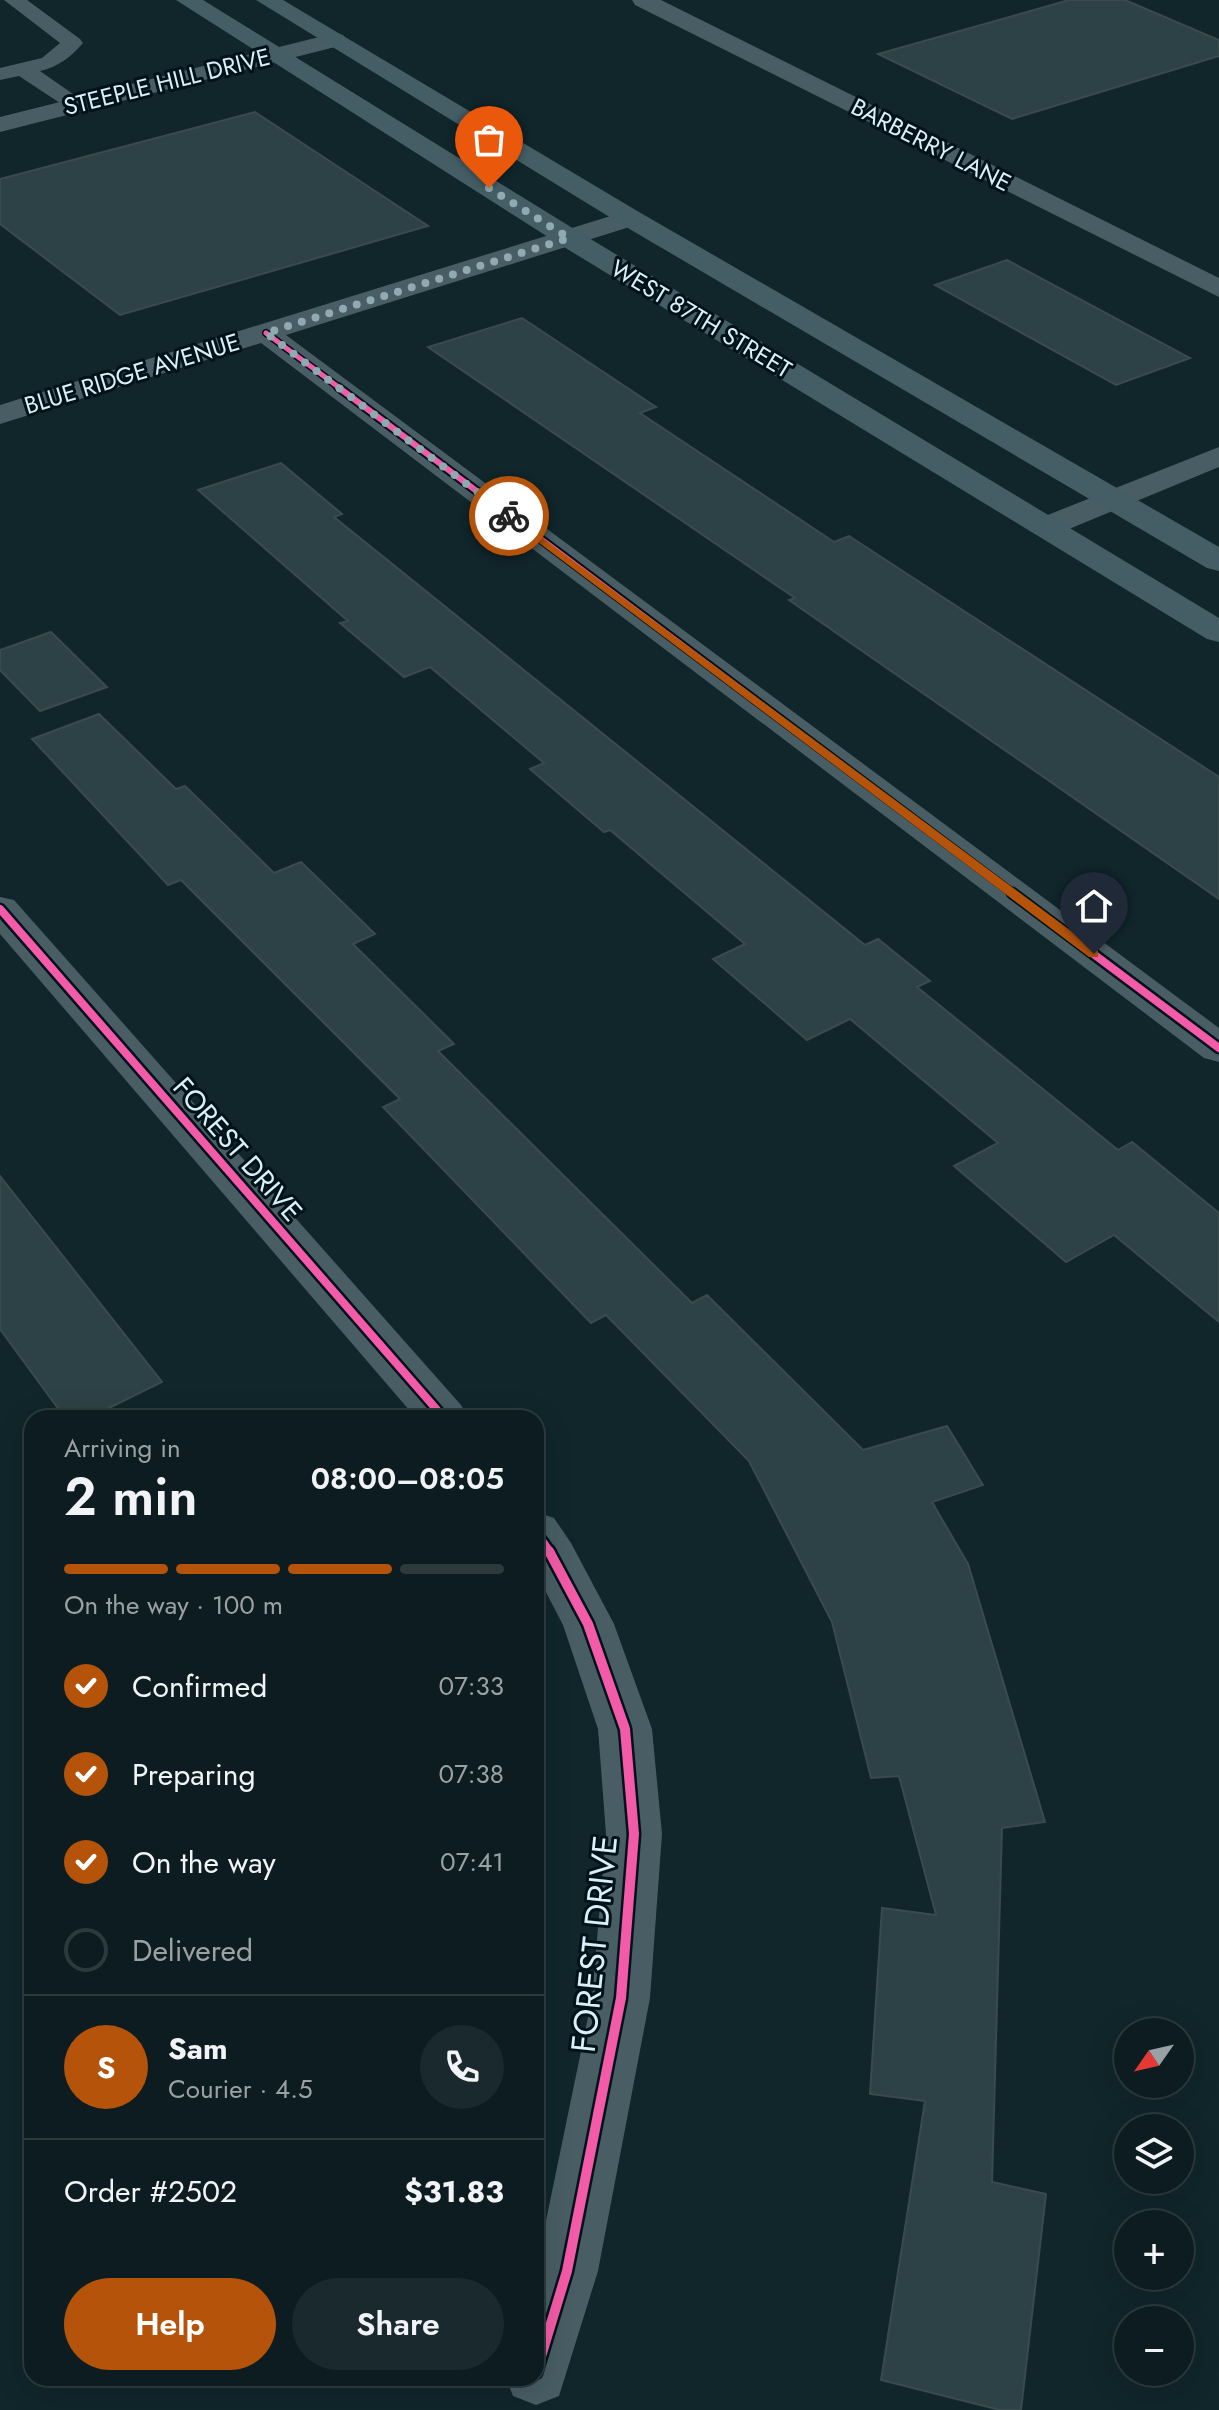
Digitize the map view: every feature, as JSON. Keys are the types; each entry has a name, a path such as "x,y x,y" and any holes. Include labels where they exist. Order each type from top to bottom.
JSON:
{"main road":[{"name":"WEST 87TH STREET","path":"187,0 569,238 1219,632"},
{"name":"WEST 87TH STREET","path":"267,0 630,218 1219,561"}],"street":[{"name":"BARBERRY LANE","path":"643,0 1219,289"},
{"name":"STEEPLE HILL DRIVE","path":"0,125 335,40"},
{"name":"BLUE RIDGE AVENUE","path":"0,415 630,218"},
{"path":"266,333 1219,1048"},
{"path":"1046,527 1219,456"},
{"name":"FOREST DRIVE","path":"0,909 437,1410"},
{"name":"FOREST DRIVE","path":"544,1544 588,1624 625,1729 634,1834 621,1998 567,2271 544,2346"},
{"name":"FOREST DRIVE","path":"525,2410 532,2386"}],"lane":[{"path":"0,74 49,63 73,43 14,0"},
{"path":"23,69 76,105"}],"building":[{"path":"1069,0 1125,0 1219,40 1219,56 1012,119 878,54"},
{"path":"255,112 428,226 120,315 0,224 0,179"},
{"path":"1007,260 1190,358 1116,385 935,285"},
{"path":"522,318 656,407 640,413 834,542 849,536 1219,777 1219,899 789,600 795,598 428,347"},
{"path":"281,463 342,514 334,517 865,945 878,939 930,981 917,987 1118,1150 1132,1142 1219,1213 1219,1322 1114,1235 1066,1262 954,1166 998,1143 850,1019 807,1040 713,959 745,944 610,830 604,832 530,769 544,763 430,667 404,677 340,623 348,621 198,490"},
{"path":"51,632 107,687 40,711 0,670 0,650"},
{"path":"99,714 176,789 185,786 274,873 301,862 375,934 353,944 454,1044 438,1051 692,1303 707,1295 863,1450 947,1426 983,1485 932,1502 968,1564 1045,1822 1002,1828 992,2182 1046,2194 1021,2410 1000,2410 881,2380 925,2101 870,2094 882,1908 936,1915 899,1776 871,1778 832,1622 749,1461 606,1315 591,1323 383,1107 400,1099 181,880 168,885 32,739"},
{"path":"0,1176 162,1382 105,1410 59,1410 0,1329"}],"cycle path":[{"path":"266,333 1219,1048"},
{"path":"0,909 437,1410"},
{"path":"544,1544 588,1624 625,1729 634,1834 621,1998 567,2271 544,2347"}],"way so far":[{"path":"489,188 569,238 266,333 509,516"}],"route":[{"path":"509,516 1094,954"}]}
